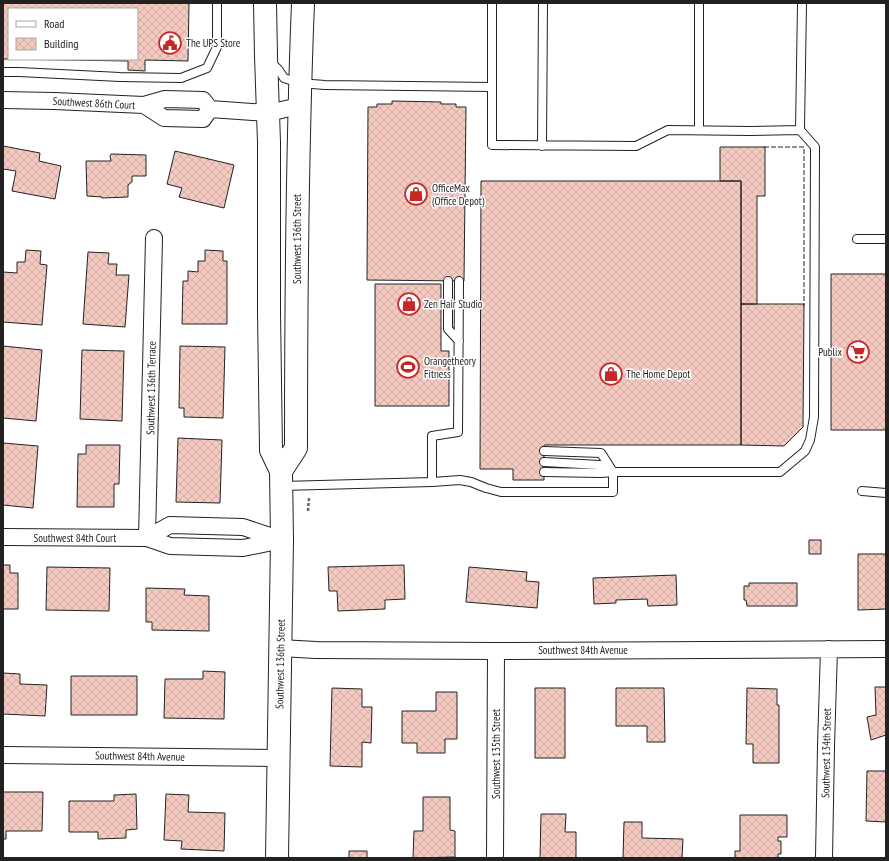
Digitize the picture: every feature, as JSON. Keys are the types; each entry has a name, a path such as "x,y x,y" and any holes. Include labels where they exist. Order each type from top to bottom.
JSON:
{"street":[{"name":"Southwest 136th Street","path":"266,3 266,59 269,142 271,450 281,478 282,540 277,858"},
{"name":"Southwest 136th Street","path":"281,478 296,448 297,207 303,3"},
{"name":"Southwest 86th Court","path":"3,100 144,105 164,118 203,119 210,109 268,113"},
{"path":"268,113 299,106"},
{"name":"Southwest 136th Terrace","path":"147,538 154,238"},
{"name":"Southwest 84th Court","path":"147,538 170,525 243,527 282,540"},
{"name":"Southwest 84th Court","path":"3,537 147,538 170,546 243,548 282,540"},
{"name":"Southwest 84th Avenue","path":"280,648 324,650 496,651 830,648 886,649"},
{"name":"Southwest 134th Street","path":"824,858 830,648"},
{"name":"Southwest 135th Street","path":"495,858 496,651"},
{"name":"Southwest 84th Avenue","path":"3,755 278,758"}],"lane":[{"path":"3,72 120,78 181,78 207,68 217,47 217,3"},
{"path":"492,3 492,145 636,146 668,130 800,130"},
{"path":"542,146 543,3"},
{"path":"699,3 699,130"},
{"path":"544,472 780,472 805,451 810,440 814,417 815,147 800,130 802,3"},
{"path":"266,59 278,69 284,78 300,84 492,87"},
{"path":"856,239 886,239"},
{"path":"448,281 448,329 459,341"},
{"path":"432,482 432,436 458,432 459,281"},
{"path":"281,478 432,482 460,480 502,492 613,492 613,472 601,453 544,451"},
{"path":"544,462 600,465 613,472"},
{"path":"862,491 884,492"}],"building":[{"path":"3,3 189,3 188,61 145,60 145,71 128,70 128,61 66,60 138,60 138,8 8,8 8,59 3,59"},
{"name":"OfficeMax (Office Depot)","path":"392,101 441,102 441,104 456,104 456,107 466,107 464,281 367,280 368,107 377,107 377,104 392,104"},
{"path":"3,146 40,153 39,161 61,166 55,199 12,191 16,171 3,169"},
{"path":"720,147 765,147 765,196 757,196 757,304 741,304 741,181 720,181"},
{"path":"175,151 234,165 224,208 179,197 182,188 167,184"},
{"path":"111,154 146,155 146,176 132,176 132,182 128,185 128,197 102,198 87,196 86,161 111,161"},
{"name":"The Home Depot","path":"481,181 741,181 741,445 544,445 544,480 513,480 513,469 480,469"},
{"path":"26,250 41,251 40,264 47,265 42,325 3,322 3,272 17,273 17,262 25,262"},
{"path":"205,250 223,251 223,261 227,261 227,324 182,324 183,281 188,281 188,271 198,272 198,261 205,261"},
{"path":"88,252 109,253 108,264 117,264 116,275 129,275 125,327 83,324"},
{"name":"Publix","path":"831,274 886,274 886,430 831,430"},
{"path":"375,284 441,284 441,351 449,351 449,406 375,406"},
{"path":"741,304 804,304 803,427 784,446 741,445"},
{"path":"3,346 42,350 36,421 3,418"},
{"path":"180,346 225,347 223,418 184,417 184,408 179,408"},
{"path":"82,350 124,351 122,421 80,419"},
{"path":"178,438 222,440 220,503 176,502"},
{"path":"3,443 38,446 33,508 3,505"},
{"path":"86,445 120,445 119,484 114,484 114,507 77,507 78,454 86,454"},
{"path":"809,540 821,540 821,554 809,554"},
{"path":"858,554 886,554 886,609 858,610"},
{"path":"3,565 10,565 10,573 18,573 18,609 3,609"},
{"path":"404,565 405,599 385,600 385,609 338,611 337,591 329,591 328,567"},
{"path":"47,567 110,568 109,611 46,610"},
{"path":"469,567 527,572 526,581 539,582 537,608 466,602"},
{"path":"676,575 677,605 648,606 647,599 616,600 616,603 594,604 593,578"},
{"path":"749,583 797,583 797,606 747,606 746,600 744,600 744,586 749,586"},
{"path":"146,588 185,589 184,595 209,596 209,631 152,630 152,622 146,622"},
{"path":"203,671 225,672 224,719 164,718 165,679 203,679"},
{"path":"3,673 20,674 20,684 47,685 45,716 3,714"},
{"path":"71,676 137,676 137,715 71,715"},
{"path":"875,687 886,687 886,735 871,740 867,717 876,715"},
{"path":"332,688 362,689 362,707 372,707 371,743 362,742 362,767 330,766"},
{"path":"535,688 565,688 565,758 535,758"},
{"path":"616,688 664,688 665,742 647,742 647,726 616,726"},
{"path":"747,688 777,689 777,705 779,705 779,763 753,763 753,744 746,744"},
{"path":"436,692 457,692 457,739 445,739 445,753 417,753 417,743 402,743 402,711 436,711"},
{"path":"867,771 886,771 886,822 866,821"},
{"path":"3,792 43,792 42,831 6,831 6,839 3,839"},
{"path":"136,794 137,829 126,830 126,838 98,839 98,832 69,832 69,801 114,801 114,795"},
{"path":"166,794 189,795 188,812 225,813 224,851 181,849 182,841 164,840"},
{"path":"423,797 450,797 450,830 455,831 455,857 413,858 414,831 423,831"},
{"path":"541,814 566,814 565,832 576,832 576,858 540,858"},
{"path":"740,815 787,815 787,837 778,837 778,841 781,841 781,854 778,854 778,858 735,858 735,851 740,851"},
{"path":"624,822 642,822 642,838 683,839 682,858 623,858"},
{"path":"349,851 367,851 367,858 349,858"}],"fence":[{"path":"764,147 804,147 804,306"}],"place":[{"name":"The UPS Store","path":"170,43"},
{"name":"OfficeMax (Office Depot)","path":"416,194"},
{"name":"Zen Hair Studio","path":"409,304"},
{"name":"Publix","path":"858,352"},
{"name":"Orangetheory Fitness","path":"408,367"},
{"name":"The Home Depot","path":"611,374"}]}
